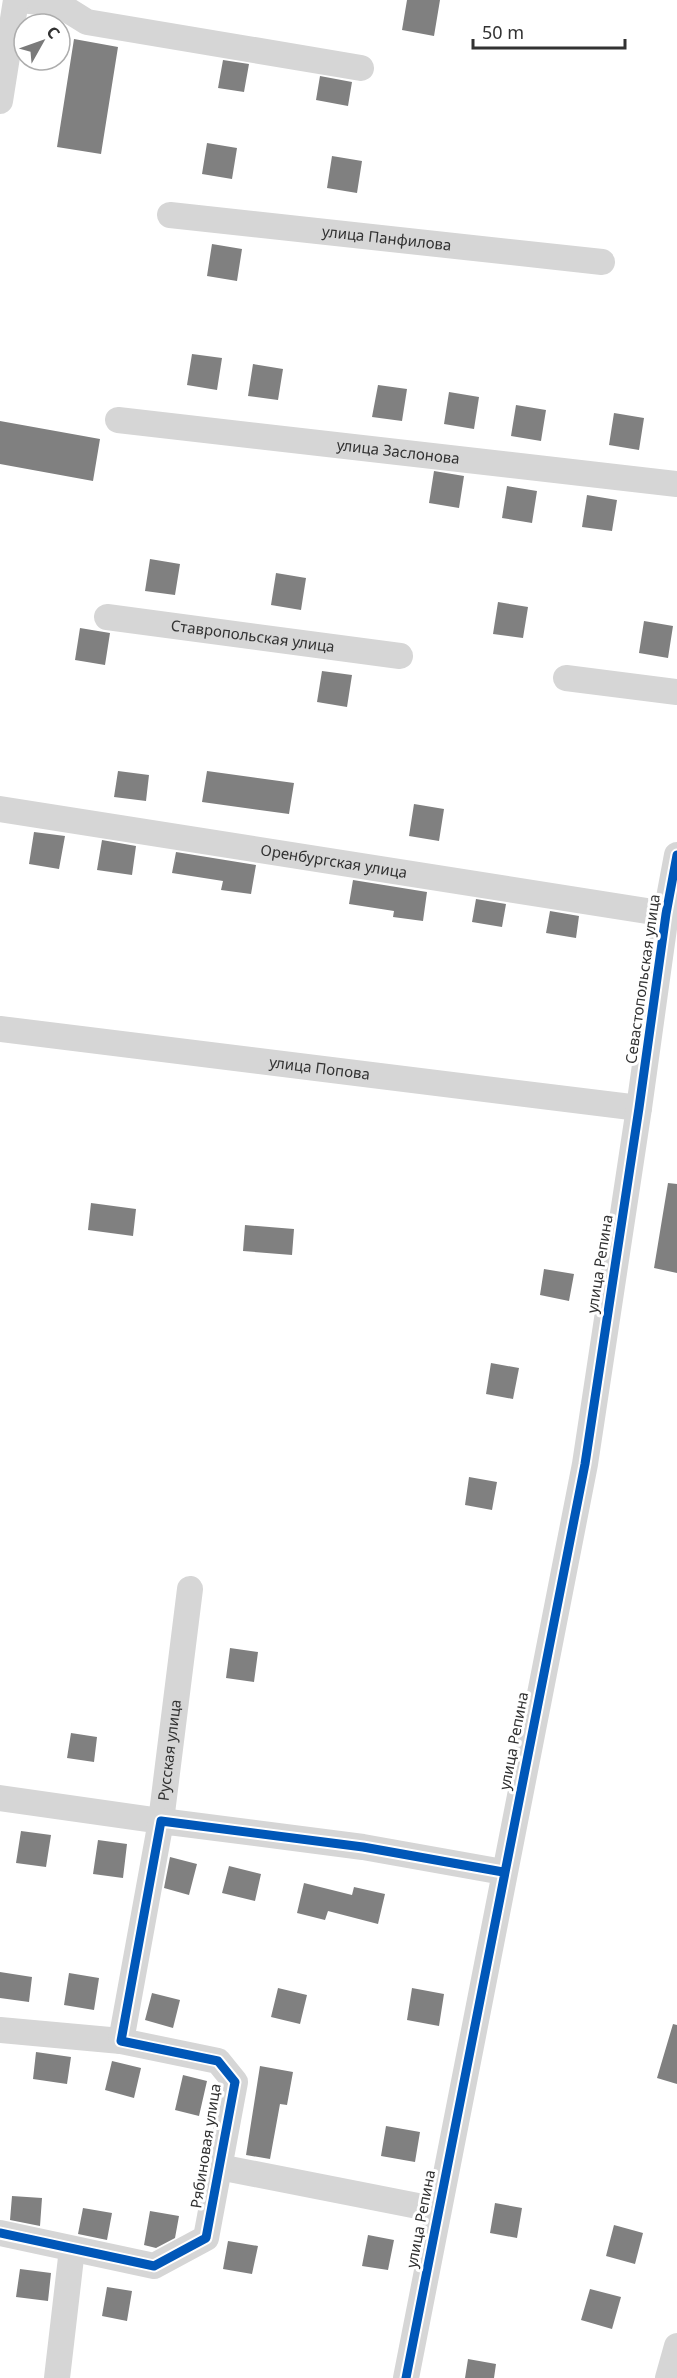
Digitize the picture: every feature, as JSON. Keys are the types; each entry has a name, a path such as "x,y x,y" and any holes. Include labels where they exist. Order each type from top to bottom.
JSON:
{"street":[{"path":"0,101 16,0"},
{"path":"21,0 58,4 87,22 361,68"},
{"name":"улица Панфилова","path":"170,215 602,262"},
{"name":"улица Заслонова","path":"118,420 677,484"},
{"name":"Ставропольская улица","path":"107,617 400,656"},
{"path":"566,678 677,692"},
{"name":"Оренбургская улица","path":"0,809 666,914"},
{"name":"Севастопольская улица","path":"639,1108 666,914 677,855"},
{"name":"улица Попова","path":"0,1029 639,1108"},
{"name":"улица Репина","path":"406,2378 503,1872 585,1464 639,1108"},
{"name":"Русская улица","path":"0,1798 161,1821 190,1590"},
{"path":"121,2041 161,1821 363,1847 503,1872"},
{"name":"Рябиновая улица","path":"0,2030 121,2041 218,2061 235,2082 206,2238 154,2266 0,2233"},
{"path":"219,2167 438,2210"},
{"path":"57,2378 72,2249"},
{"path":"668,2378 677,2346"}],"building":[{"path":"407,0 440,0 434,36 402,30"},
{"path":"74,39 118,47 101,154 57,147 69,72 72,72"},
{"path":"223,60 249,64 244,92 218,88"},
{"path":"320,76 352,82 348,106 316,100"},
{"path":"207,143 237,148 232,179 202,174"},
{"path":"332,156 362,161 357,193 327,188"},
{"path":"212,244 242,249 237,281 207,276"},
{"path":"192,354 222,358 217,390 187,385"},
{"path":"253,364 283,369 278,400 248,396"},
{"path":"378,385 407,389 402,421 372,417"},
{"path":"449,392 479,397 474,429 444,424"},
{"path":"516,405 546,410 541,441 511,436"},
{"path":"614,413 644,418 639,450 609,445"},
{"path":"0,421 100,439 93,481 0,464"},
{"path":"434,471 464,476 459,508 429,503"},
{"path":"507,486 537,491 532,523 502,518"},
{"path":"587,495 617,500 612,531 582,527"},
{"path":"150,559 180,564 175,595 145,591"},
{"path":"276,573 306,578 301,610 271,605"},
{"path":"498,602 528,607 523,638 493,634"},
{"path":"644,621 673,626 668,658 639,653"},
{"path":"80,628 110,633 105,665 75,660"},
{"path":"322,671 352,675 347,707 317,702"},
{"path":"118,771 149,775 146,801 114,797"},
{"path":"207,771 294,783 289,814 202,802"},
{"path":"414,804 444,809 439,841 409,836"},
{"path":"34,832 65,836 59,869 29,864"},
{"path":"102,840 136,846 132,875 97,870"},
{"path":"176,852 256,865 251,894 221,890 223,881 172,873"},
{"path":"353,880 427,892 423,921 393,917 394,911 349,904"},
{"path":"476,899 506,904 502,927 472,922"},
{"path":"550,911 579,916 576,938 546,933"},
{"path":"668,1183 677,1184 677,1273 654,1268"},
{"path":"91,1203 136,1209 133,1236 88,1230"},
{"path":"245,1225 294,1229 292,1255 243,1251"},
{"path":"544,1269 574,1274 569,1301 540,1295"},
{"path":"491,1363 519,1368 513,1399 486,1394"},
{"path":"469,1477 497,1482 492,1510 465,1505"},
{"path":"230,1648 258,1652 254,1682 226,1678"},
{"path":"71,1733 97,1737 94,1762 67,1758"},
{"path":"21,1831 51,1835 46,1867 16,1863"},
{"path":"98,1840 127,1844 123,1878 93,1874"},
{"path":"170,1857 197,1864 189,1895 164,1888"},
{"path":"229,1866 261,1874 255,1901 222,1893"},
{"path":"304,1883 352,1895 354,1887 385,1894 378,1924 328,1911 325,1920 297,1913"},
{"path":"0,1972 32,1977 29,2002 0,1998"},
{"path":"69,1973 99,1978 94,2010 64,2005"},
{"path":"278,1988 307,1995 300,2024 271,2017"},
{"path":"412,1988 444,1994 439,2026 407,2020"},
{"path":"152,1993 180,2000 173,2028 145,2020"},
{"path":"673,2024 677,2025 677,2084 657,2078"},
{"path":"36,2052 71,2057 67,2084 33,2079"},
{"path":"112,2061 141,2068 134,2098 105,2090"},
{"path":"260,2066 293,2072 287,2105 280,2104 270,2159 246,2155"},
{"path":"183,2075 207,2081 199,2116 175,2110"},
{"path":"386,2126 420,2132 415,2162 381,2156"},
{"path":"12,2196 42,2198 40,2226 10,2220"},
{"path":"495,2203 522,2208 517,2238 490,2233"},
{"path":"83,2208 112,2213 107,2240 78,2234"},
{"path":"150,2211 179,2216 175,2238 156,2248 144,2245"},
{"path":"614,2225 643,2233 635,2264 606,2256"},
{"path":"368,2235 394,2240 388,2270 362,2266"},
{"path":"228,2241 258,2246 252,2274 223,2269"},
{"path":"20,2269 51,2273 48,2301 16,2297"},
{"path":"107,2287 132,2291 127,2321 102,2316"},
{"path":"590,2289 621,2297 612,2329 581,2320"},
{"path":"468,2359 496,2364 494,2378 465,2378"}],"cycle path":[{"path":"406,2378 585,1464 666,914 677,855"},
{"path":"0,2233 154,2266 206,2238 235,2082 218,2061 121,2041 161,1821 363,1847 503,1872"}]}
